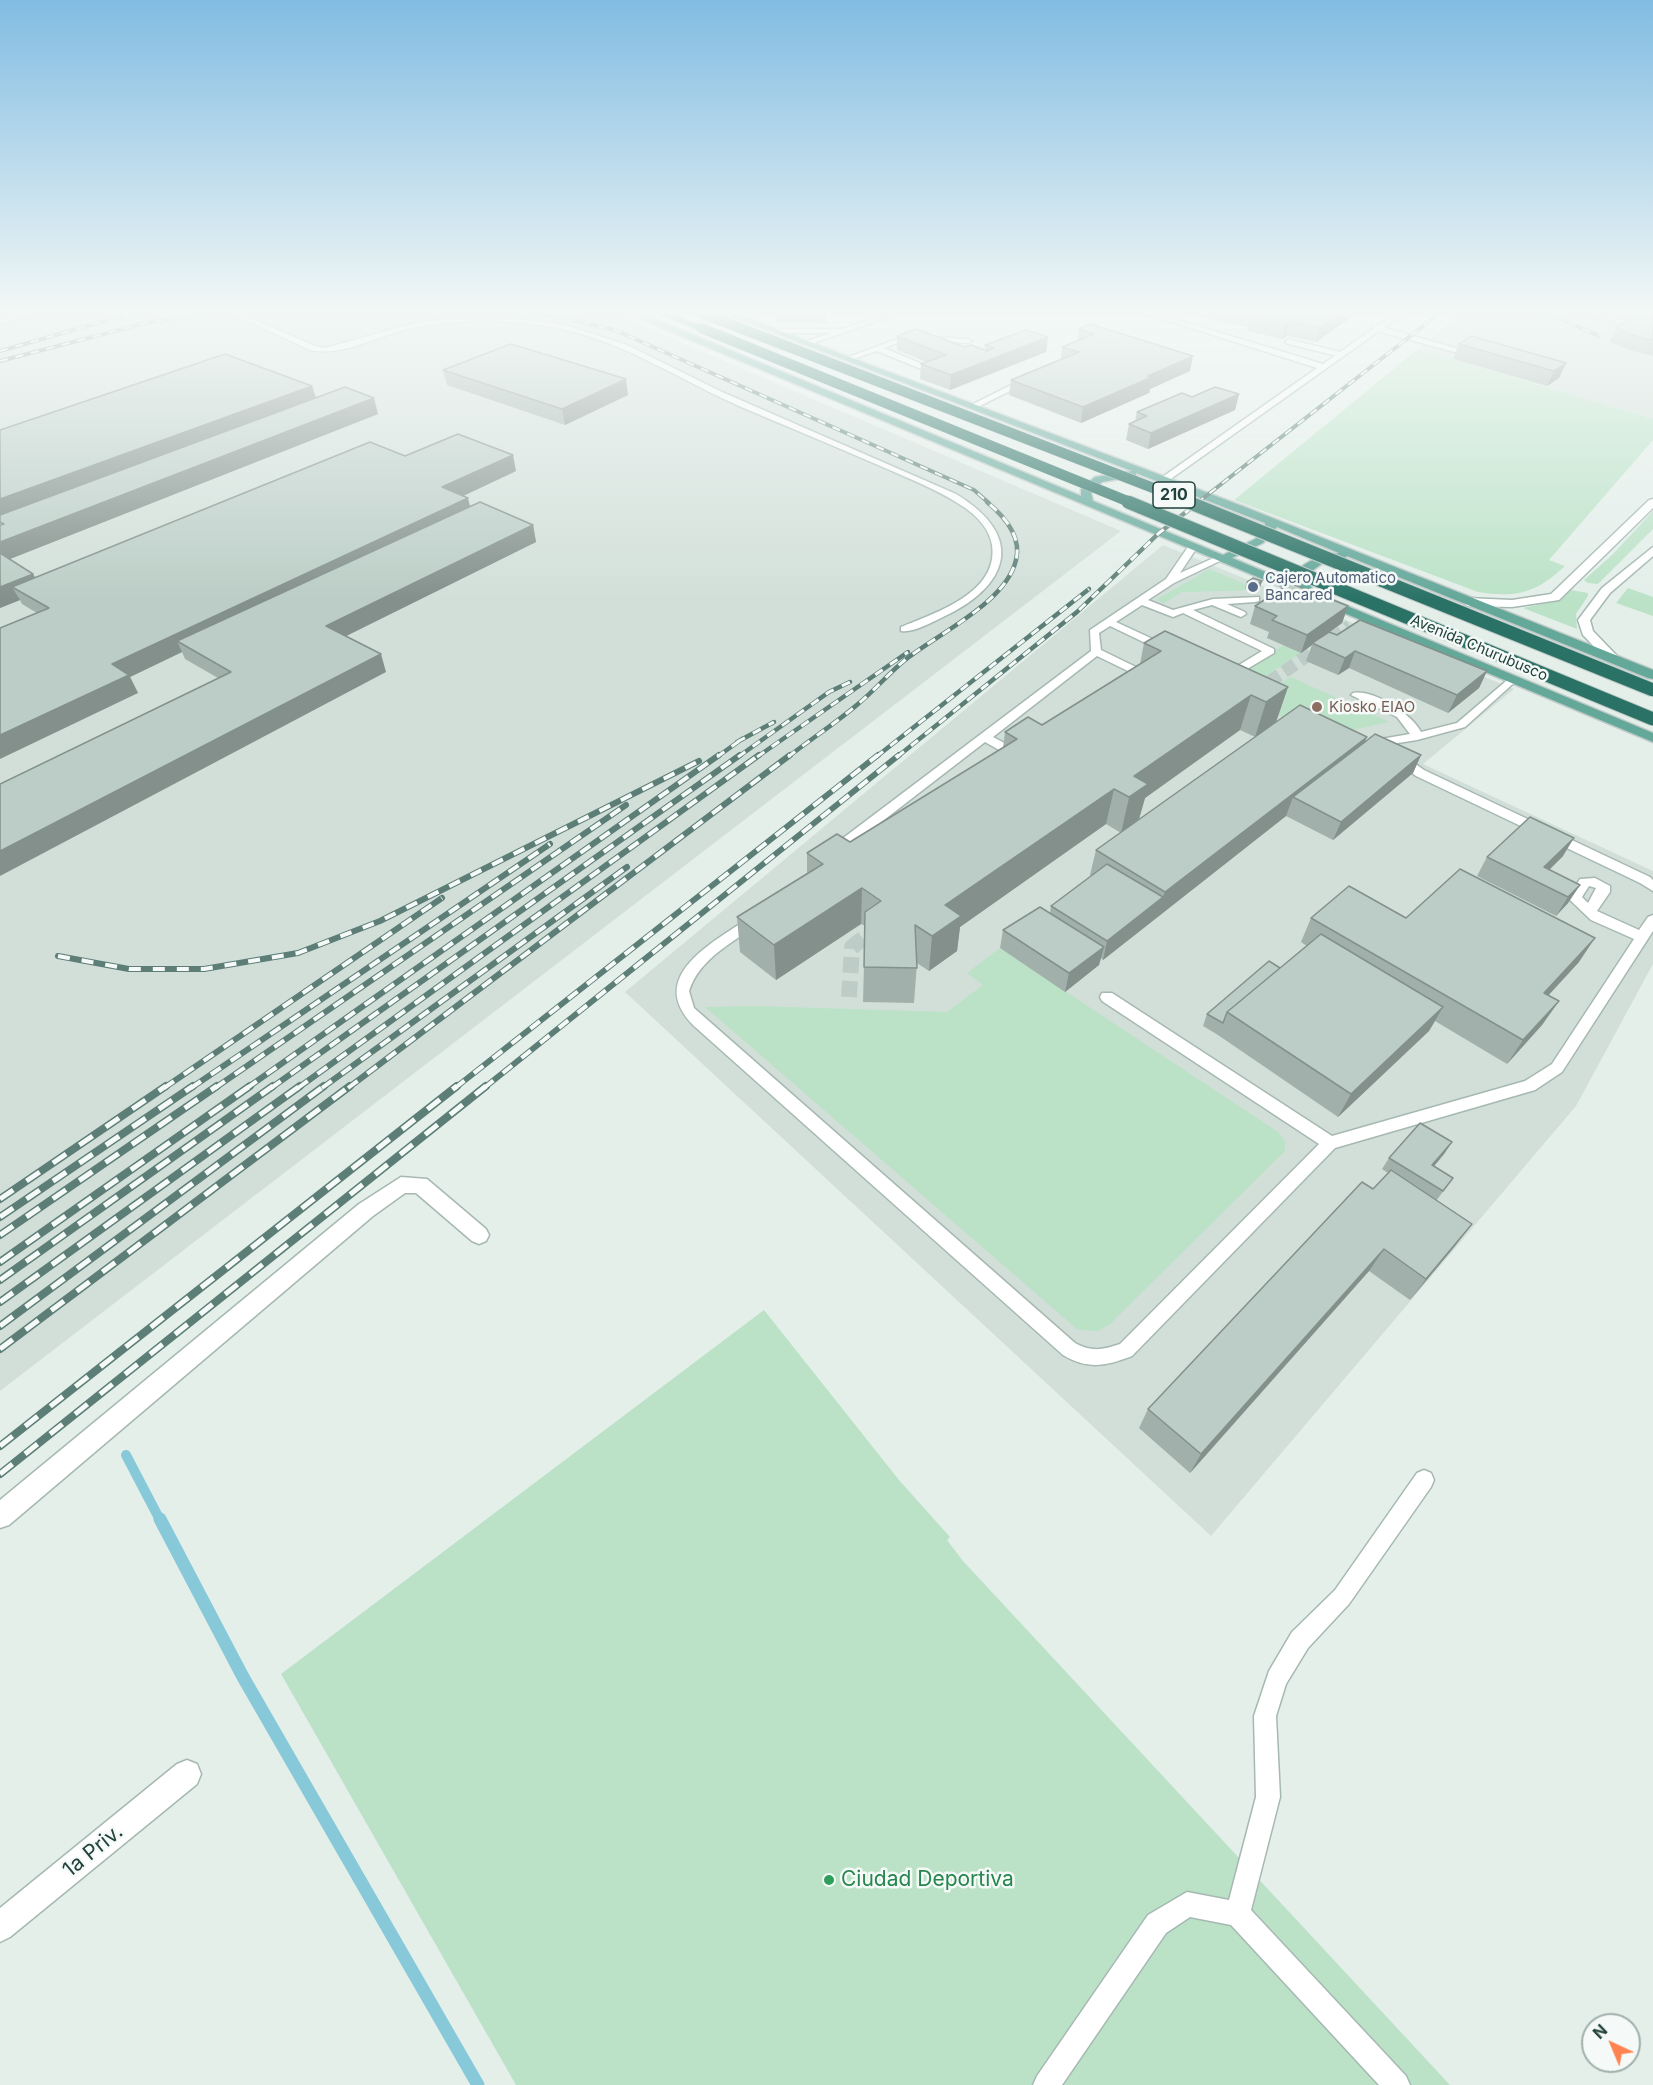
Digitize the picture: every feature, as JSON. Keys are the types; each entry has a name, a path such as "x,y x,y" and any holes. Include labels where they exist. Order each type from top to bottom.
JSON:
{"highway":[{"name":"Avenida Churubusco","path":"893,406 1653,719"},
{"name":"Avenida Churubusco","path":"942,406 1223,515 1653,690"}],"main road":[{"name":"Avenida Churubusco","path":"856,406 1653,738"},
{"path":"971,407 1165,480 1653,675"},
{"path":"1093,506 1085,497 1085,491 1100,478 1113,475 1151,475"},
{"path":"1221,558 1258,541 1271,529 1271,522"},
{"path":"1310,595 1300,574 1308,565 1324,558 1361,558"}],"street":[{"path":"1165,480 1269,406"},
{"path":"1614,659 1587,632 1584,620 1585,589 1653,502"},
{"path":"1468,602 1508,605 1534,603 1585,589 1653,550"},
{"path":"0,1516 366,1210 401,1185 420,1185 478,1234"},
{"name":"1a Priv.","path":"0,1927 187,1774"}],"lane":[{"path":"749,406 952,496 976,511 990,528 997,548 992,574 977,593 957,608 905,629"},
{"path":"1170,581 1193,546"},
{"path":"1096,652 1094,633 1170,581 1221,558"},
{"path":"1142,602 1173,615 1183,609 1213,602 1255,599"},
{"path":"1213,602 1241,614"},
{"path":"1183,609 1270,651 1231,673 1216,671"},
{"path":"1109,622 1176,653"},
{"path":"1096,652 1136,673 1118,687"},
{"path":"821,862 848,839 1096,652"},
{"path":"1362,744 1417,737 1461,725 1512,680"},
{"path":"1357,695 1401,714 1410,721 1417,737"},
{"path":"983,736 1012,752"},
{"path":"1390,741 1395,752 1420,772 1645,880 1653,887"},
{"path":"1589,912 1642,937"},
{"path":"766,913 687,973 683,982 682,996 685,1006 699,1022 1069,1349 1082,1357 1103,1359 1126,1350 1330,1143 1530,1086 1557,1068 1653,920"},
{"path":"1107,997 1330,1143"},
{"path":"1238,1914 1268,1797 1265,1716 1276,1679 1300,1640 1342,1597 1424,1480"},
{"path":"1046,2085 1158,1924 1187,1904 1238,1914 1397,2085"}],"shaded area":[{"path":"0,406 830,406 1121,531 0,1391"},
{"path":"1610,406 1653,406 1653,419"},
{"path":"1163,545 1514,689 1423,764 1653,871 1653,964 1576,1106 1211,1536 625,992"}],"green space":[{"path":"1348,406 1610,406 1653,419 1653,440 1549,560 1565,566 1535,588 1515,594 1478,592 1234,500"},
{"path":"1653,511 1653,529 1598,584 1584,580 1613,554"},
{"path":"1209,569 1260,590 1182,592 1164,603 1156,600"},
{"path":"1628,588 1653,597 1653,616 1616,603"},
{"path":"1571,590 1588,593 1576,614 1577,629 1523,608 1557,601"},
{"path":"1284,645 1301,653 1249,687 1219,687"},
{"path":"1291,677 1389,722 1338,733 1328,739 1243,698 1264,693"},
{"path":"1000,948 1278,1132 1285,1141 1285,1151 1109,1325 1098,1331 1078,1330 705,1007 757,1006 947,1012 983,985 967,973"},
{"name":"Ciudad Deportiva","path":"764,1310 899,1480 950,1537 947,1540 963,1561 1450,2085 516,2085 281,1674"}],"building":[{"path":"70,406 256,406 0,499 0,430"},
{"path":"293,406 352,406 0,542 0,525 4,524 0,522 0,515"},
{"path":"1150,406 1211,406 1151,433 1129,424 1147,416 1137,412"},
{"path":"458,434 513,455 442,487 468,498 112,664 129,675 0,735 0,628 49,608 12,587 370,442 405,456"},
{"path":"480,502 533,525 326,626 381,654 0,851 0,784 231,672 177,641"},
{"path":"0,553 33,574 0,587"},
{"path":"1253,578 1262,581 1255,585 1247,582"},
{"path":"1290,583 1348,606 1307,635 1272,620 1277,616 1255,606"},
{"path":"1360,620 1487,671 1457,695 1355,651 1345,658 1312,643 1329,632 1337,635"},
{"path":"1165,631 1288,687 1266,702 1251,695 1134,776 1148,784 1129,797 1114,789 945,905 961,916 932,936 915,925 917,968 864,967 865,912 881,901 862,888 774,945 737,917 823,864 807,853 837,834 850,842 1017,739 1005,732 1028,717 1042,725 1161,651 1144,643"},
{"path":"1300,705 1367,737 1165,892 1096,850"},
{"path":"1375,734 1421,755 1341,822 1293,797 1365,742"},
{"path":"1530,817 1574,838 1544,867 1580,885 1568,897 1487,857"},
{"path":"1107,864 1163,897 1107,941 1051,906"},
{"path":"1460,869 1595,938 1544,993 1559,1001 1523,1040 1311,918 1349,886 1406,918"},
{"path":"1040,907 1104,947 1069,973 1003,930"},
{"path":"1321,934 1443,1007 1351,1094 1227,1012"},
{"path":"1269,961 1280,968 1227,1012 1223,1023 1207,1014"},
{"path":"1420,1123 1452,1142 1432,1165 1453,1178 1443,1191 1389,1158"},
{"path":"1391,1170 1472,1224 1426,1279 1384,1249 1201,1454 1148,1409 1362,1182 1373,1189"}],"waterway":[{"path":"126,1455 160,1520"},
{"path":"160,1519 243,1677 478,2085"}],"tunnel":[{"path":"1252,691 1258,690 1350,626"},
{"path":"849,997 852,947 883,923"}],"railway":[{"path":"786,406 974,490 989,503"},
{"path":"1197,503 1321,406"},
{"path":"788,757 850,711 905,660 985,604 1010,576 1017,551 1014,535 1005,520 987,502"},
{"path":"897,757 1077,612 1159,533 1199,502"},
{"path":"876,757 1089,589"},
{"path":"757,757 908,652"},
{"path":"738,757 829,692 850,682"},
{"path":"740,740 774,722"},
{"path":"717,757 740,740"},
{"path":"247,1088 719,755"},
{"path":"271,1088 740,755"},
{"path":"298,1088 759,755"},
{"path":"348,1088 790,755"},
{"path":"455,1088 878,755"},
{"path":"484,1088 899,755"},
{"path":"58,956 129,969 204,969 298,953 380,921 699,761"},
{"path":"215,1088 626,805"},
{"path":"191,1088 550,844"},
{"path":"322,1088 627,867"},
{"path":"164,1088 442,898"},
{"path":"0,1199 166,1086"},
{"path":"0,1217 193,1086"},
{"path":"0,1235 217,1086"},
{"path":"0,1262 250,1086"},
{"path":"0,1280 273,1086"},
{"path":"0,1302 300,1086"},
{"path":"0,1326 324,1086"},
{"path":"0,1349 350,1086"},
{"path":"0,1446 457,1086"},
{"path":"0,1474 486,1086"}],"place":[{"name":"Cajero Automatico Bancared","path":"1253,587"},
{"name":"Kiosko EIAO","path":"1317,707"},
{"name":"Ciudad Deportiva","path":"829,1880"}]}
